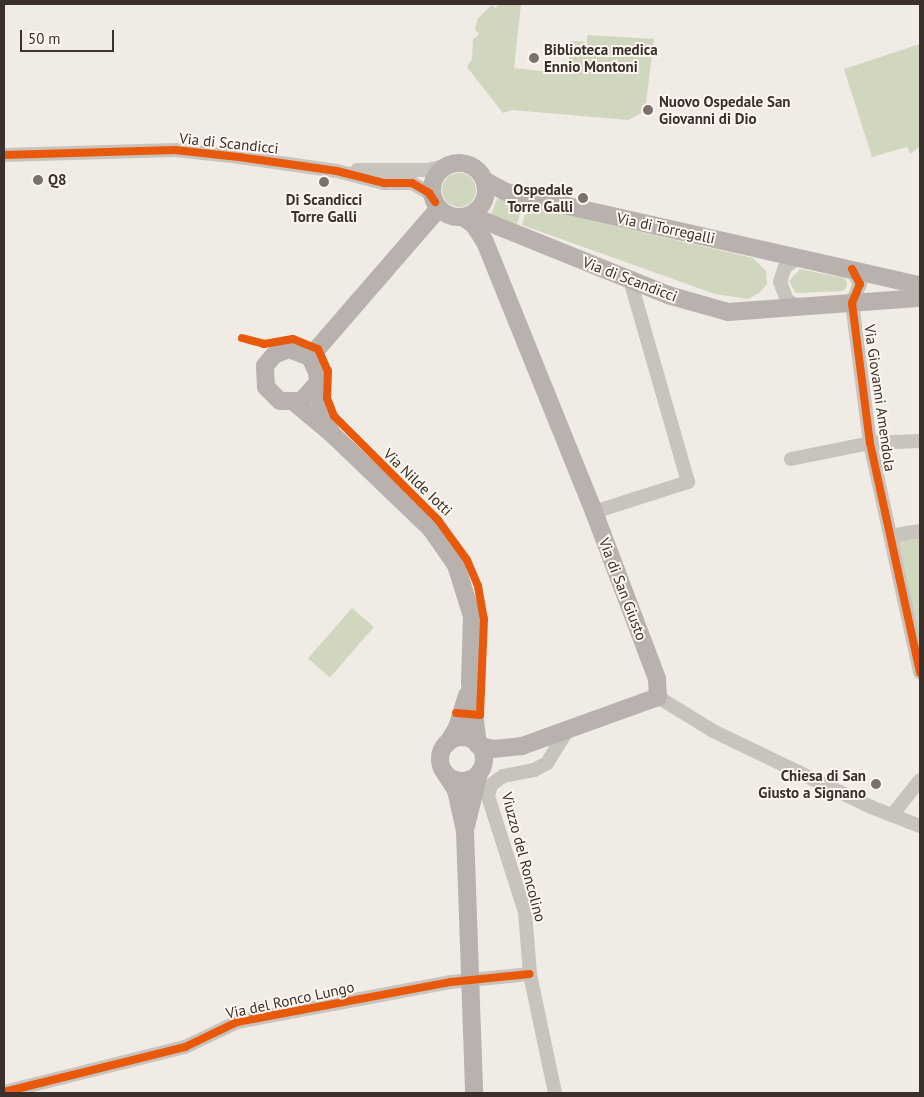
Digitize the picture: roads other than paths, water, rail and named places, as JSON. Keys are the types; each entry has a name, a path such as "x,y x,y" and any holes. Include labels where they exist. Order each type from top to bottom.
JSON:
{"main road":[{"name":"Via di Scandicci","path":"446,166 458,163 468,165 484,180"},
{"path":"310,357 437,205 433,184 446,166"},
{"path":"467,216 484,200 484,180"},
{"name":"Via di Torregalli","path":"484,180 506,192 920,284"},
{"name":"Via di Scandicci","path":"437,205 448,215 467,216 668,295 728,312 852,303"},
{"name":"Via di San Giusto","path":"467,216 485,242 594,512 657,679 658,697"},
{"path":"852,303 920,298"},
{"name":"Via Nilde Iotti","path":"331,433 321,410 316,385 317,372 310,357 290,349 274,355 265,366 264,379 272,395 280,401 294,402 331,433 431,529 456,565 472,616 470,682 478,745"},
{"path":"294,402 306,398 316,385"},
{"name":"Via Nilde Iotti","path":"447,744 457,728 470,682"},
{"path":"474,1093 465,831 456,790 445,774 440,758 447,744 462,737 478,745 493,749 522,746 566,732 658,697"},
{"path":"465,831 484,757 478,745"},
{"path":"445,774 462,781 479,773 522,746"}],"street":[{"name":"Via di Scandicci","path":"4,154 175,150 337,171 384,183 412,183 429,194 437,205"},
{"name":"Via di Scandicci","path":"337,171 427,170 446,166"},
{"path":"797,306 784,297 780,278 788,264 799,257"},
{"path":"852,269 860,284 852,303"},
{"path":"594,512 688,482 630,280"},
{"name":"Via Giovanni Amendola","path":"852,303 870,443 920,673"},
{"path":"870,443 920,441"},
{"name":"Via Giovanni Amendola","path":"791,459 870,443"},
{"path":"891,536 920,531"},
{"path":"658,697 713,732 871,807 920,826"},
{"name":"Viuzzo del Roncolino","path":"555,1093 530,974 525,912 492,813 488,792 494,782 503,776 534,770 547,763 566,732"},
{"path":"893,814 920,780"},
{"name":"Via del Ronco Lungo","path":"4,1092 185,1047 237,1022 470,979 530,974"}],"place":[{"name":"Biblioteca medica Ennio Montoni","path":"534,58"},
{"name":"Nuovo Ospedale San Giovanni di Dio","path":"648,110"},
{"name":"Q8","path":"38,180"},
{"name":"Di Scandicci Torre Galli","path":"324,182"},
{"name":"Ospedale Torre Galli","path":"583,198"},
{"name":"Chiesa di San Giusto a Signano","path":"876,784"}]}
